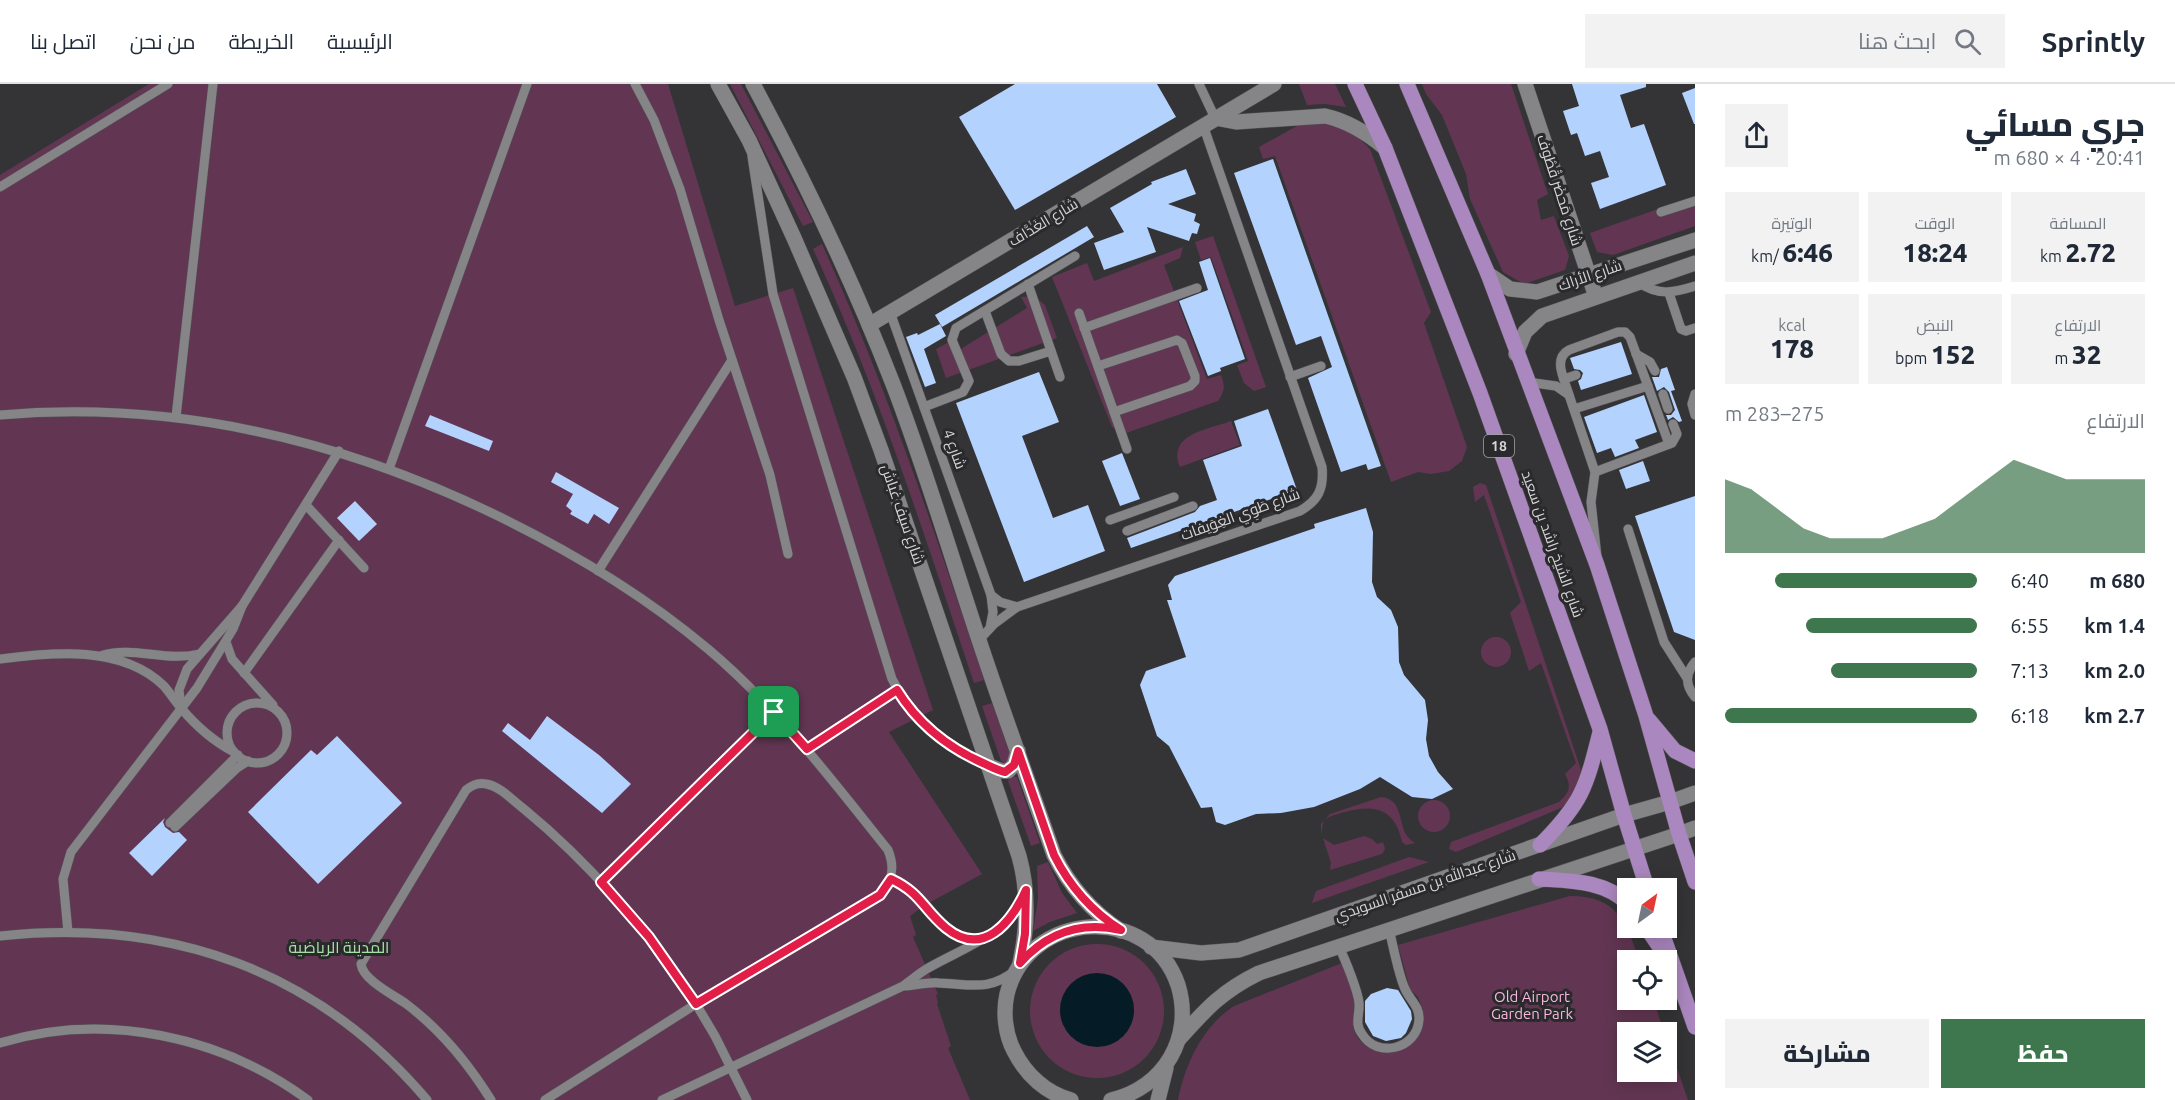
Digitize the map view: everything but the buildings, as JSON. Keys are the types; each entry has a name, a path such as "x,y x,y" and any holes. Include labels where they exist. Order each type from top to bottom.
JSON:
{"main road":[{"name":"شارع الشيخ راشد بن سعيد","path":"1355,84 1385,148 1480,393 1600,729 1644,878"},
{"path":"1407,84 1488,274 1516,354 1597,565 1646,716 1678,834 1695,882"},
{"path":"1646,716 1675,751 1695,761"},
{"path":"1540,845 1564,821 1580,797 1589,773 1600,729"},
{"path":"1539,879 1590,884 1608,890 1617,896"},
{"path":"1677,976 1695,1027"}],"street":[{"name":"شارع سيف غباش","path":"718,84 749,140 809,269 854,377 1019,856 1026,890 1026,927 1018,966 1006,999 1005,1016 1011,1046 1019,1060 1040,1084 1053,1093 1071,1100"},
{"path":"753,84 803,182 869,325 916,447 979,640 1054,855 1062,871 1087,904 1121,930 1151,947 1162,957 1177,982 1183,1011 1179,1039 1167,1065 1158,1100"},
{"name":"شارع الغَدَّاف","path":"869,325 1274,84"},
{"name":"شارع مَحضَر قُطُوف","path":"1525,84 1596,297"},
{"path":"1209,121 1236,122 1325,116 1337,118 1360,129 1385,148"},
{"name":"شارع الأراك","path":"1488,274 1510,289 1528,292 1546,290 1695,240"},
{"name":"شارع الأراك","path":"1516,354 1525,332 1542,316 1695,262"},
{"path":"989,766 1008,771 1014,765 1018,751"},
{"name":"شارع عبدالله بن مسفر السويدي","path":"1151,947 1201,953 1239,950 1624,815 1695,793"},
{"name":"شارع عبدالله بن مسفر السويدي","path":"1179,1039 1221,994 1238,983 1259,974 1695,828"},
{"path":"1018,966 1044,941 1073,928 1105,927 1121,930"},
{"path":"1111,1100 1132,1093 1145,1085 1167,1065"}],"lane":[{"path":"0,187 168,84"},
{"path":"176,417 213,84"},
{"path":"389,469 527,84"},
{"path":"635,84 654,120 680,189 770,475 788,554"},
{"name":"شارع طَوِي الغِوَيفات","path":"979,640 990,628 1017,607 1289,514 1311,505 1320,493 1323,480 1322,467 1290,377 1199,84"},
{"path":"749,140 773,294 888,668 897,690 910,709 933,733 948,745 989,766"},
{"path":"1661,212 1695,201"},
{"path":"924,407 963,392 967,388 969,381 952,340 959,326 1075,256"},
{"path":"1638,282 1653,291 1669,293 1695,286"},
{"path":"1028,284 1060,377"},
{"path":"1084,328 1197,288"},
{"path":"1669,293 1681,328 1686,331 1695,328"},
{"path":"985,310 1001,354 1009,361 1019,361 1051,351"},
{"name":"شارع 4","path":"890,312 991,595 993,612 990,628"},
{"path":"1079,313 1127,449"},
{"path":"1597,565 1597,538 1591,502 1596,472 1564,379 1560,363 1565,352 1618,332 1628,334 1669,444"},
{"path":"1098,366 1177,340 1182,344 1195,376 1195,381 1190,386 1114,412"},
{"path":"1626,357 1636,354 1650,362 1655,371"},
{"path":"598,571 732,360"},
{"path":"1290,377 1322,366"},
{"path":"1564,379 1576,375"},
{"path":"1527,382 1556,386 1569,395"},
{"path":"1574,409 1648,386"},
{"path":"1663,394 1668,409"},
{"path":"1695,394 1692,404 1695,415"},
{"path":"0,415 78,411 176,417 248,428 339,451 389,469 497,515 558,547 637,595 682,628 743,680 807,749 888,850 892,859 891,879 880,895 696,1004 545,1100"},
{"path":"1596,472 1669,444 1676,437 1673,424"},
{"path":"181,707 178,697 187,669 242,606 339,451"},
{"path":"1110,520 1174,497"},
{"path":"306,505 364,568"},
{"path":"1127,531 1193,506"},
{"path":"1628,529 1664,642 1687,678"},
{"path":"244,673 339,540"},
{"path":"991,595 1000,602 1017,607"},
{"path":"68,932 63,879 71,852 197,688 226,642 242,606"},
{"path":"100,656 141,669 162,685 211,737 248,761 266,761 281,751 287,734 286,725 230,656 226,642"},
{"path":"0,659 51,655 100,656 127,652 174,657 200,654"},
{"path":"1695,662 1689,669 1687,678 1688,688 1695,697"},
{"path":"807,749 897,690"},
{"path":"236,754 227,736 227,727 236,711 242,706 260,703 276,710"},
{"path":"601,882 774,712"},
{"path":"236,754 172,825 248,761"},
{"path":"491,1100 466,1064 431,1025 365,976 361,968 362,961 466,790 475,784 482,783 495,786 560,841 601,882 649,937 696,1004 731,1066 747,1100"},
{"path":"891,879 911,890 948,929 964,938 982,940"},
{"path":"662,1100 903,986 927,968 994,933 1017,908 1026,890"},
{"path":"1339,947 1359,1003 1357,1023 1360,1033 1374,1046 1394,1048 1404,1045 1412,1038 1419,1019 1417,1008 1406,991 1389,929"},
{"path":"0,936 34,932 118,934 177,944 224,957 296,990 357,1031 384,1054 426,1100"},
{"path":"903,986 933,983 978,987 1002,980 1018,966"},
{"path":"0,1043 29,1035 72,1029 168,1036 242,1061 288,1086 308,1100"}],"green space":[{"path":"149,84 668,84 735,306 793,288 933,710 889,732 982,874 925,905 910,916 916,935 913,937 938,994 936,995 937,1004 951,1046 948,1048 970,1100 0,1100 0,175"},
{"path":"730,84 741,84 813,222 803,226"},
{"path":"1299,84 1335,84 1346,107 1325,104 1307,105"},
{"path":"1422,84 1511,84 1548,194 1537,200 1541,220 1554,216 1569,256 1565,270 1524,284 1503,272 1470,199 1466,174 1442,115 1426,94"},
{"path":"1304,122 1341,128 1355,135 1370,149 1431,312 1424,323 1467,447 1462,461 1449,471 1431,474 1418,472 1391,482 1275,156 1263,159 1259,147"},
{"path":"1695,196 1695,226 1613,255 1597,252 1590,233"},
{"path":"1213,236 1266,387 1254,391 1244,383 1237,365 1248,361 1211,257 1201,260 1195,242"},
{"path":"822,244 888,405 984,680 974,683 880,409 813,249"},
{"path":"1183,247 1180,258 1164,265 1207,379 1221,375 1223,391 1218,401 1126,433 1112,427 1052,277 1087,263 1094,281"},
{"path":"1034,296 1045,305 1057,338 946,378 936,349 951,341 956,352 1027,308 1021,297"},
{"path":"1231,421 1240,445 1180,467 1177,456 1184,440 1201,431"},
{"path":"1480,483 1486,485 1581,770 1576,792 1561,808 1456,852 1449,849 1451,842 1559,802 1568,790 1565,774 1576,763 1541,663 1529,671 1510,613 1521,602 1484,495 1475,502 1473,487"},
{"path":"1496,637 1506,642 1511,652 1506,662 1496,667 1486,662 1481,652 1486,642"},
{"path":"992,703 1011,757 1006,764 1001,761 982,706"},
{"path":"1011,776 1017,777 1040,843 1031,846 1008,781"},
{"path":"1381,797 1393,802 1397,807 1407,836 1415,843 1406,845 1402,842 1394,821 1388,815 1372,809 1352,810 1330,817 1324,821 1321,835 1321,824 1330,814"},
{"path":"1434,800 1445,805 1450,816 1445,827 1434,832 1423,827 1418,816 1423,805"},
{"path":"1364,836 1377,844 1383,842 1385,849 1382,854 1330,870 1331,863 1323,838 1334,845"},
{"path":"1409,857 1429,862 1312,903 1316,891"},
{"path":"1048,862 1062,893 1077,913 1050,922 1033,931 1038,899 1037,866"},
{"name":"Old Airport Garden Park","path":"1570,896 1586,897 1609,906 1617,913 1617,938 1631,938 1635,950 1617,950 1617,1010 1657,1010 1661,1022 1617,1022 1617,1082 1677,1082 1677,1068 1688,1100 1178,1100 1185,1073 1197,1047 1223,1014 1234,1006 1342,963 1356,999 1353,1022 1358,1037 1363,1043 1376,1050 1399,1050 1423,1019 1418,997 1410,989 1398,945"},
{"path":"1097,944 1123,949 1144,964 1159,985 1164,1011 1159,1037 1144,1058 1123,1073 1097,1078 1071,1073 1050,1058 1035,1037 1030,1011 1035,985 1050,964 1071,949"}],"water":[{"path":"1097,973 1111,976 1123,984 1131,996 1134,1010 1131,1024 1123,1036 1111,1044 1097,1047 1083,1044 1071,1036 1063,1024 1060,1010 1063,996 1071,984 1083,976"}],"district":[{"name":"المدينة الرياضية","path":"339,947"}],"route":[{"path":"897,690 917,718 933,733 948,745 975,759 1005,772 1014,765 1018,751 1054,855 1062,871 1081,898 1093,910 1121,930 1089,926 1073,928 1044,941 1020,963 1025,934 1026,890 1013,914 994,933 982,940 964,938 948,929 911,890 891,879 880,895 872,901 696,1004 649,937 601,882 774,712 807,749 897,690"}]}
